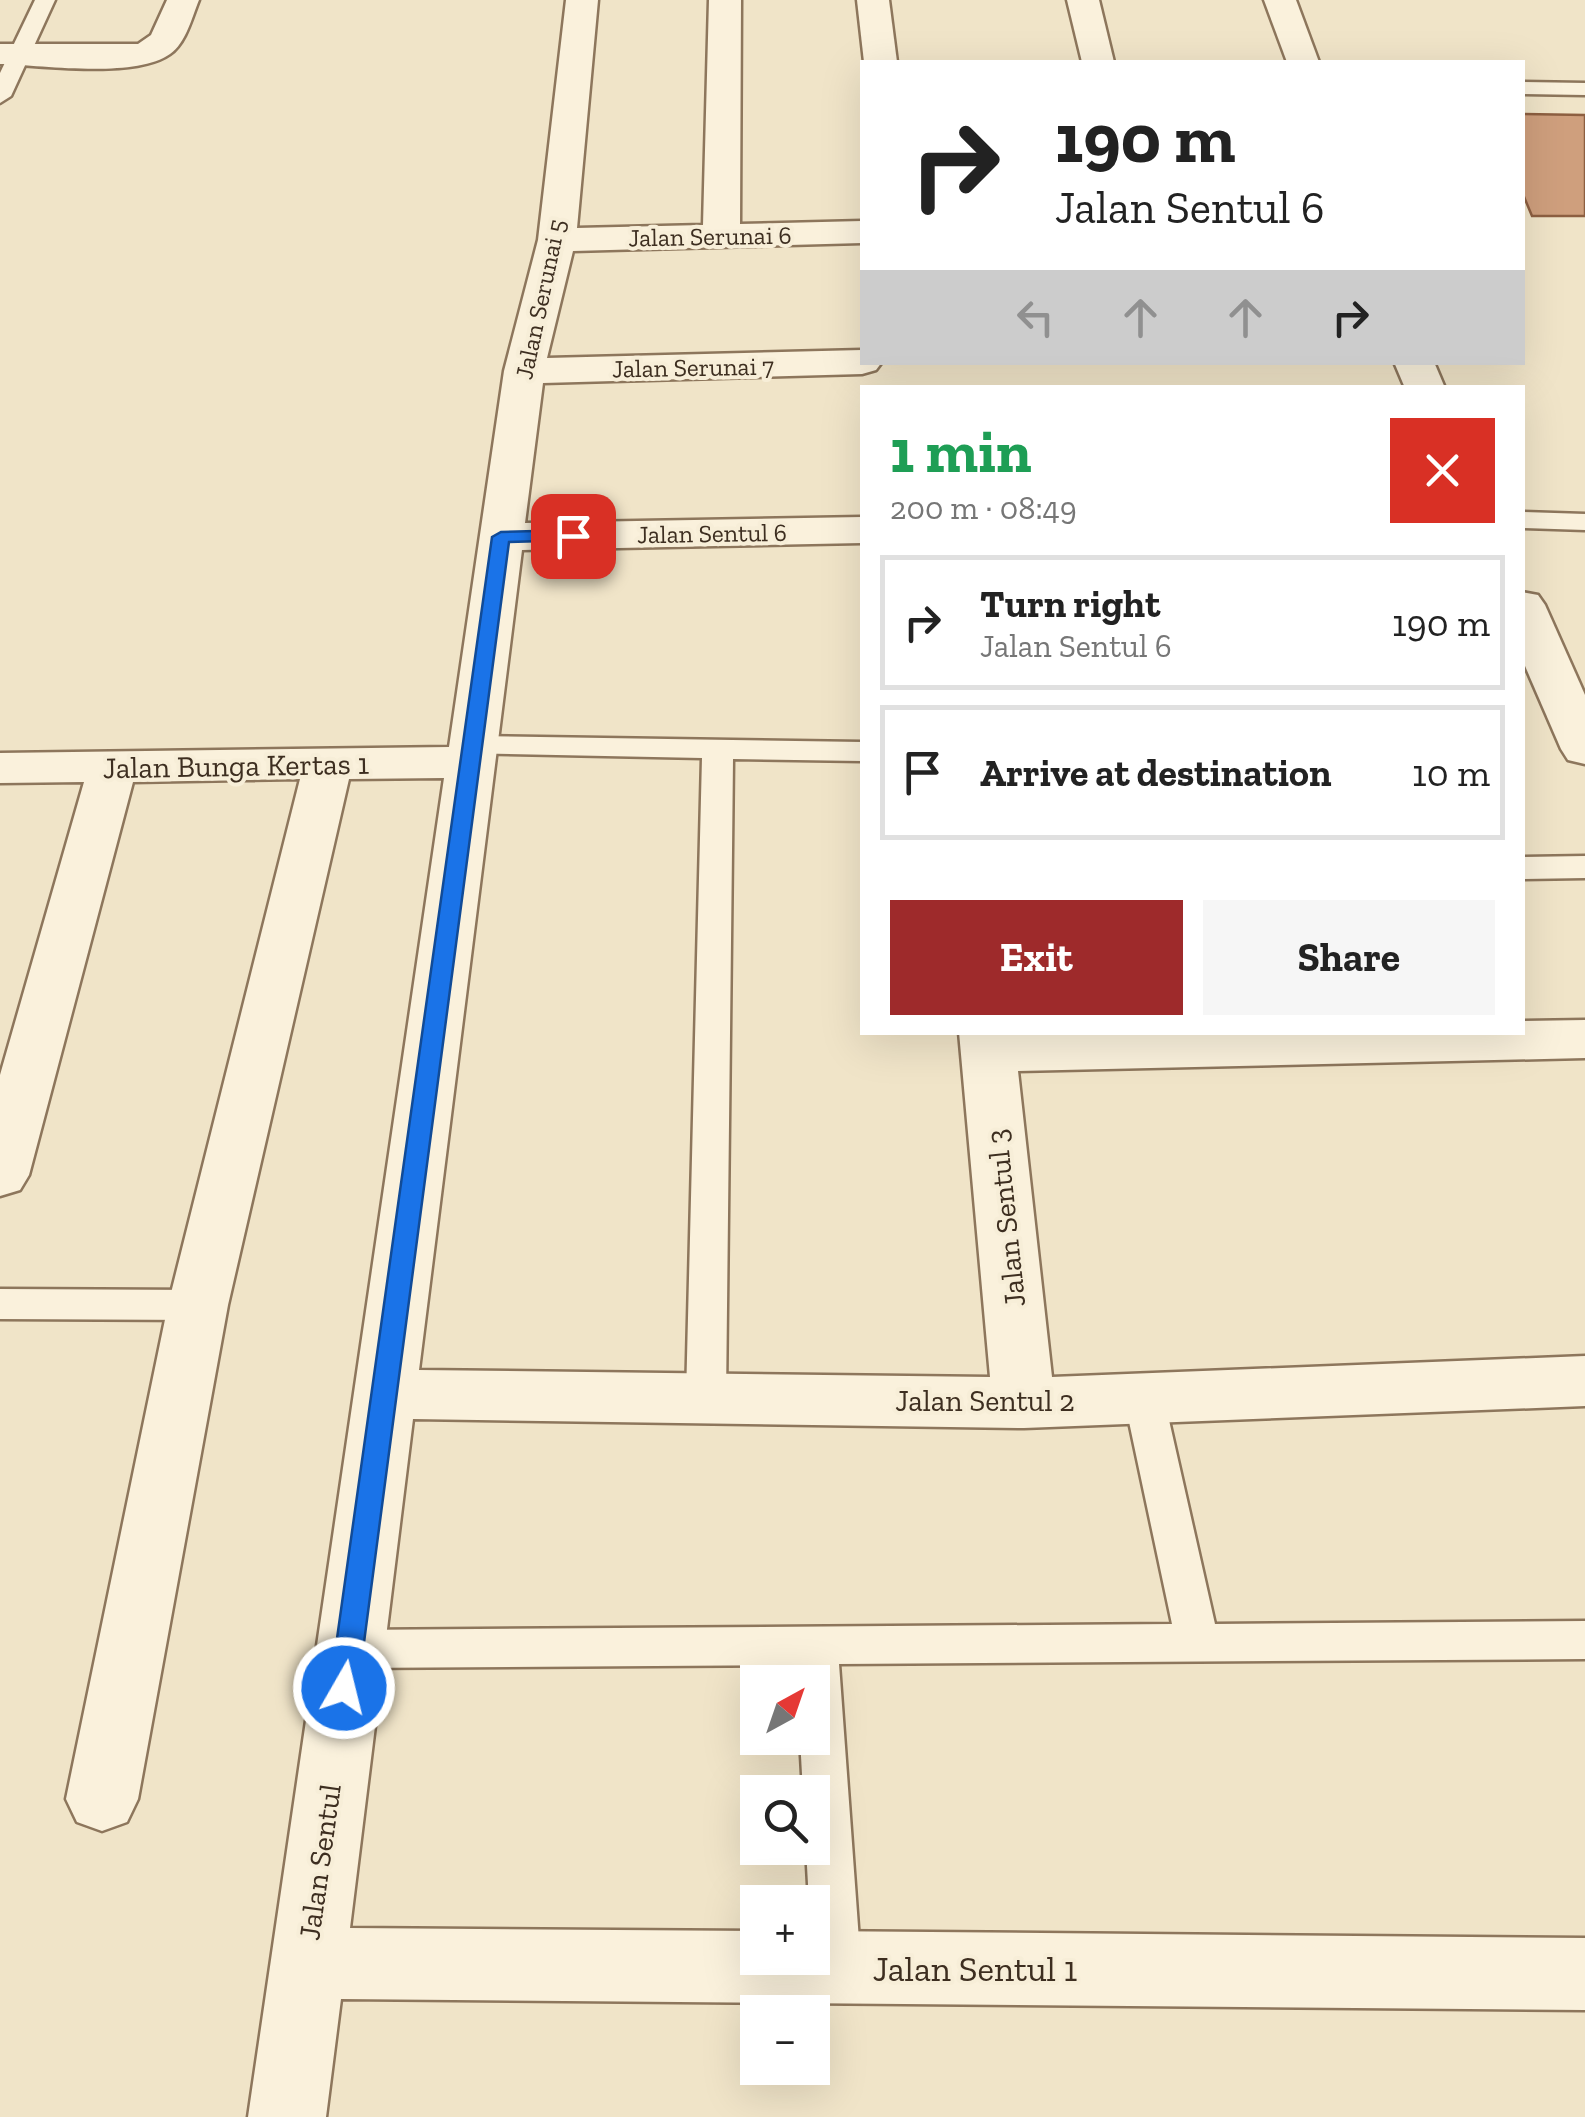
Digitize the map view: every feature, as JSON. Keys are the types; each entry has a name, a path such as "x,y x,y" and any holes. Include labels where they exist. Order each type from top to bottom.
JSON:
{"street":[{"path":"10,54 128,56 152,52 162,45 184,0"},
{"name":"Jalan Serunai 5","path":"501,537 524,371 556,240 582,0"},
{"path":"721,235 725,0"},
{"path":"872,0 881,60"},
{"path":"1082,0 1097,60"},
{"path":"1280,0 1302,60"},
{"name":"Jalan Serunai 6","path":"556,240 860,232"},
{"name":"Jalan Serunai 7","path":"524,371 860,362"},
{"name":"Jalan Sentul 6","path":"501,537 860,530"},
{"name":"Jalan Sentul","path":"286,2117 501,537"},
{"path":"1525,612 1579,732"},
{"path":"1525,717 1579,732"},
{"name":"Jalan Bunga Kertas 1","path":"0,768 328,766 472,754"},
{"path":"102,1799 198,1305 328,766"},
{"path":"0,1176 114,767"},
{"path":"988,1042 1585,1040"},
{"name":"Jalan Sentul 3","path":"988,1042 1024,1403"},
{"name":"Jalan Sentul 2","path":"386,1394 1024,1403 1585,1381"},
{"name":"Jalan Sentul 1","path":"305,1964 1585,1974"}],"lane":[{"path":"0,96 10,54 45,0"},
{"path":"1525,88 1585,89"},
{"path":"1525,520 1585,522"},
{"path":"706,1398 718,750"},
{"path":"472,754 860,751"},
{"path":"1525,868 1585,867"},
{"path":"0,1304 198,1305"},
{"path":"1144,1398 1198,1644"},
{"path":"350,1649 1585,1640"},
{"path":"816,1646 837,1968"}],"building":[{"path":"1525,114 1585,115 1585,216 1532,216 1525,199"}],"route":[{"path":"344,1688 501,537 573,536"}]}
